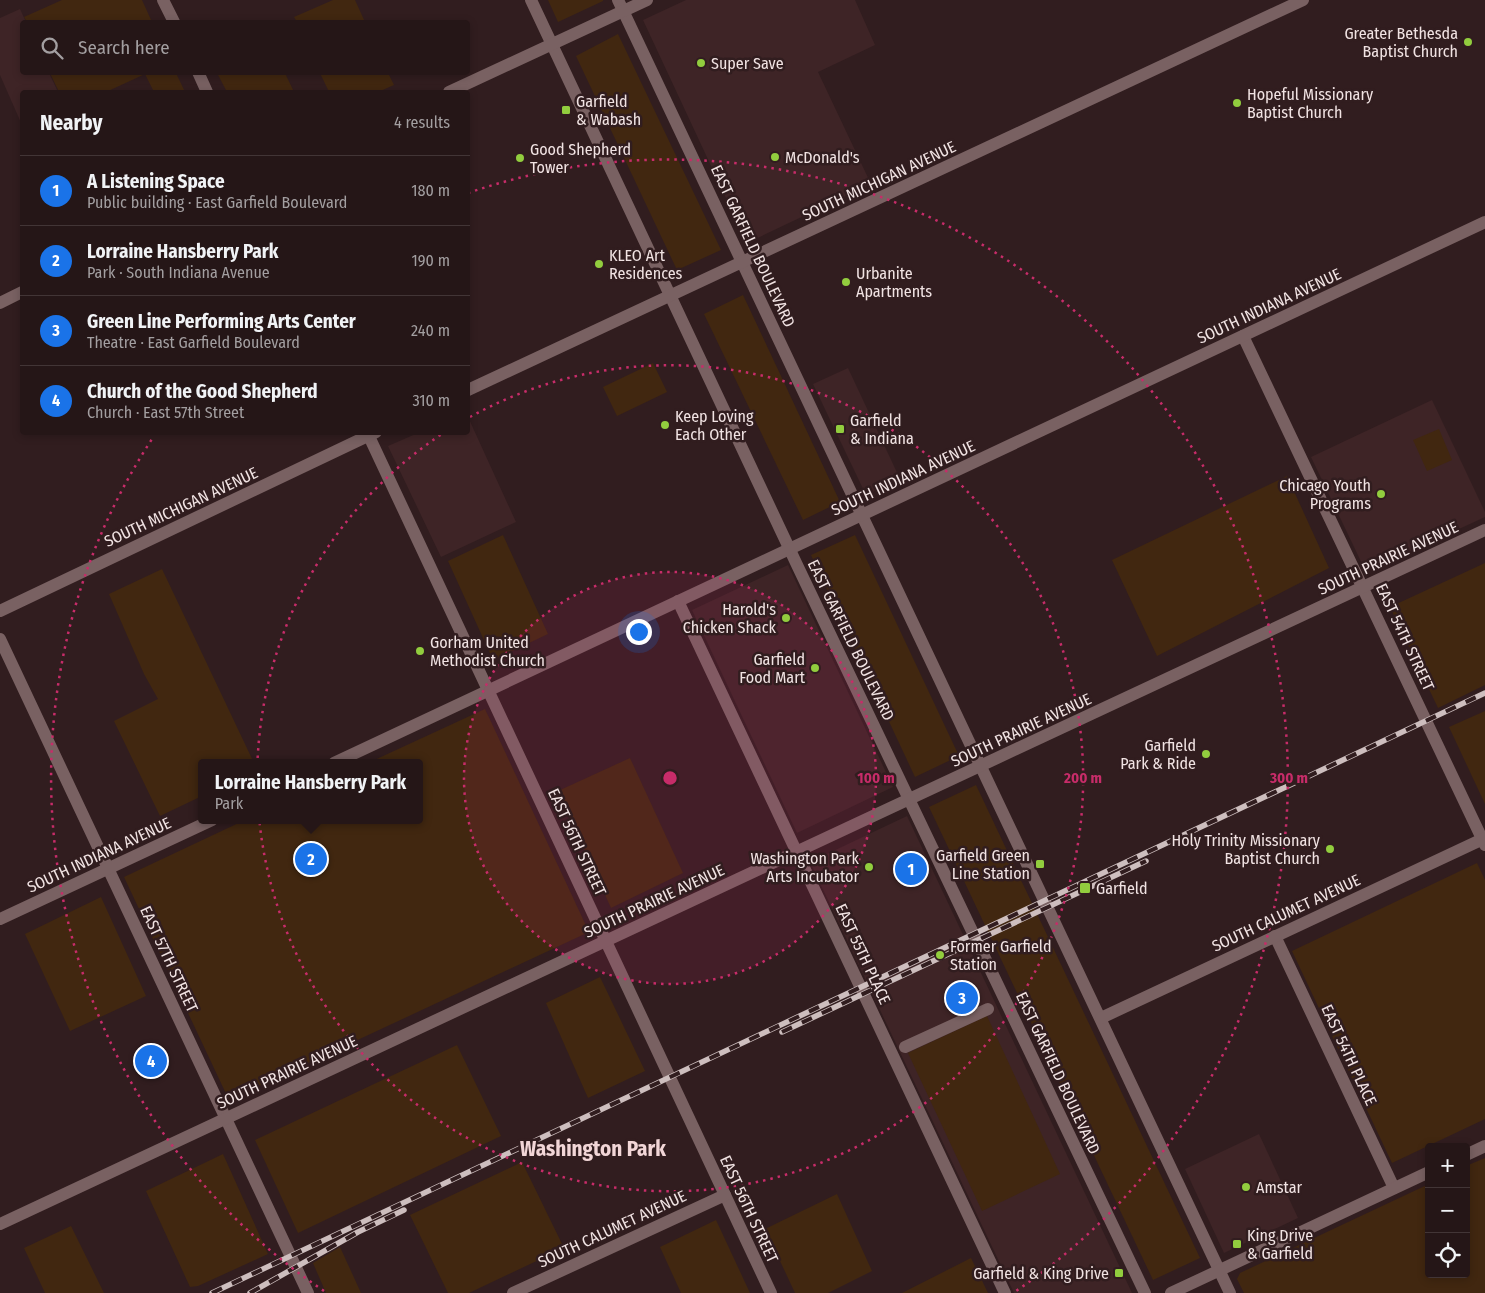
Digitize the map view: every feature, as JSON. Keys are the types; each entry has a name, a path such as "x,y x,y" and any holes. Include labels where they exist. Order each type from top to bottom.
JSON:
{"street":[{"path":"163,0 173,20"},
{"name":"EAST GARFIELD BOULEVARD","path":"531,0 790,549 1145,1293"},
{"path":"453,90 552,45 620,6 647,0"},
{"name":"SOUTH MICHIGAN AVENUE","path":"470,389 1303,0"},
{"name":"EAST GARFIELD BOULEVARD","path":"620,6 863,514 1230,1293"},
{"path":"199,75 206,90"},
{"name":"SOUTH INDIANA AVENUE","path":"343,759 1485,222"},
{"path":"0,303 20,293"},
{"name":"EAST 54TH STREET","path":"1243,336 1484,840"},
{"name":"SOUTH MICHIGAN AVENUE","path":"0,611 368,435"},
{"name":"EAST 56TH STREET","path":"370,435 488,691 771,1293"},
{"name":"SOUTH PRAIRIE AVENUE","path":"0,1224 1485,530"},
{"name":"EAST 55TH PLACE","path":"678,602 1005,1293"},
{"name":"EAST 57TH STREET","path":"0,638 308,1293"},
{"name":"SOUTH INDIANA AVENUE","path":"0,919 203,824"},
{"name":"SOUTH CALUMET AVENUE","path":"1101,1018 1484,840"},
{"name":"EAST 54TH PLACE","path":"1275,936 1394,1188"},
{"path":"906,1047 988,1009"},
{"path":"1470,1153 1485,1146"},
{"path":"1171,1293 1425,1174"},
{"name":"SOUTH CALUMET AVENUE","path":"513,1293 725,1195"}],"shaded area":[{"path":"62,0 142,0 151,20 26,20 24,17"},
{"path":"333,0 355,0 364,20 296,20 294,17"},
{"path":"548,0 603,0 603,1 558,22"},
{"path":"686,0 855,0 875,45 818,72 871,184 747,243 643,20"},
{"path":"20,9 25,20 20,20 20,75 50,75 57,90 20,90 20,120 0,75 0,18"},
{"path":"618,34 721,250 677,270 576,56"},
{"path":"51,75 143,75 110,90 58,90"},
{"path":"146,75 177,75 184,90 153,90"},
{"path":"218,75 286,75 293,90 226,90"},
{"path":"321,75 389,75 394,85 383,90 328,90"},
{"path":"743,295 840,502 803,520 704,314"},
{"path":"653,363 667,392 617,416 603,387"},
{"path":"848,368 900,479 866,495 813,384"},
{"path":"1432,400 1485,512 1485,517 1366,572 1311,457"},
{"path":"470,421 516,522 441,557 388,446 413,435 470,435"},
{"path":"1439,429 1452,460 1427,471 1413,440"},
{"path":"1287,476 1329,568 1157,656 1112,560"},
{"path":"503,535 548,634 493,660 448,561"},
{"path":"855,535 959,756 915,777 811,555"},
{"path":"1485,563 1485,685 1438,708 1390,607"},
{"path":"788,565 893,787 797,833 692,610"},
{"path":"162,569 252,759 198,759 198,798 160,816 114,721 158,699 144,674 109,594"},
{"path":"485,709 589,932 229,1100 124,877 237,824 423,824 423,759 377,759"},
{"path":"1485,711 1485,804 1449,727"},
{"path":"630,758 683,873 611,908 558,791"},
{"path":"976,785 1200,1258 1153,1280 929,807"},
{"path":"907,816 1132,1293 1014,1293 810,862"},
{"path":"1477,863 1485,880 1485,1119 1434,1143 1425,1143 1425,1147 1392,1163 1292,951"},
{"path":"101,897 146,996 70,1031 25,934"},
{"path":"600,977 645,1071 588,1098 546,1003"},
{"path":"987,1016 1060,1174 982,1211 908,1053"},
{"path":"457,1045 501,1136 298,1233 255,1140"},
{"path":"1259,1134 1298,1218 1224,1253 1185,1169"},
{"path":"223,1154 268,1254 198,1286 190,1287 146,1191"},
{"path":"1485,1158 1485,1293 1244,1293 1237,1279 1240,1273 1425,1186 1425,1278 1470,1278 1470,1164"},
{"path":"522,1162 564,1248 469,1293 448,1293 410,1215"},
{"path":"837,1194 872,1271 828,1293 795,1293 765,1229"},
{"path":"716,1220 750,1293 681,1293 660,1247"},
{"path":"71,1226 104,1293 45,1293 24,1248"},
{"path":"340,1247 361,1293 326,1293 313,1263"},
{"path":"971,1258 988,1293 902,1293"}],"railway":[{"path":"212,1293 1485,693"},
{"path":"782,1032 1146,861"},
{"path":"250,1293 358,1232 404,1210"}],"place":[{"name":"Greater Bethesda Baptist Church","path":"1468,42"},
{"name":"Super Save","path":"701,63"},
{"name":"Hopeful Missionary Baptist Church","path":"1237,103"},
{"name":"Garfield & Wabash","path":"566,110"},
{"name":"McDonald's","path":"775,157"},
{"name":"Good Shepherd Tower","path":"520,158"},
{"name":"KLEO Art Residences","path":"599,264"},
{"name":"Urbanite Apartments","path":"846,282"},
{"name":"Keep Loving Each Other","path":"665,425"},
{"name":"Garfield & Indiana","path":"840,429"},
{"name":"Chicago Youth Programs","path":"1381,494"},
{"name":"Harold's Chicken Shack","path":"786,618"},
{"name":"Gorham United Methodist Church","path":"420,651"},
{"name":"Garfield Food Mart","path":"815,668"},
{"name":"Garfield Park & Ride","path":"1206,754"},
{"name":"Holy Trinity Missionary Baptist Church","path":"1330,849"},
{"name":"Lorraine Hansberry Park","path":"311,859"},
{"name":"Garfield Green Line Station","path":"1040,864"},
{"name":"Washington Park Arts Incubator","path":"869,867"},
{"name":"A Listening Space","path":"911,869"},
{"name":"Garfield","path":"1085,888"},
{"name":"Former Garfield Station","path":"940,955"},
{"name":"Green Line Performing Arts Center","path":"962,998"},
{"name":"Church of the Good Shepherd","path":"151,1061"},
{"name":"Amstar","path":"1246,1187"},
{"name":"King Drive & Garfield","path":"1237,1244"},
{"name":"Garfield & King Drive","path":"1119,1273"}],"district":[{"name":"Washington Park","path":"593,1149"}]}
